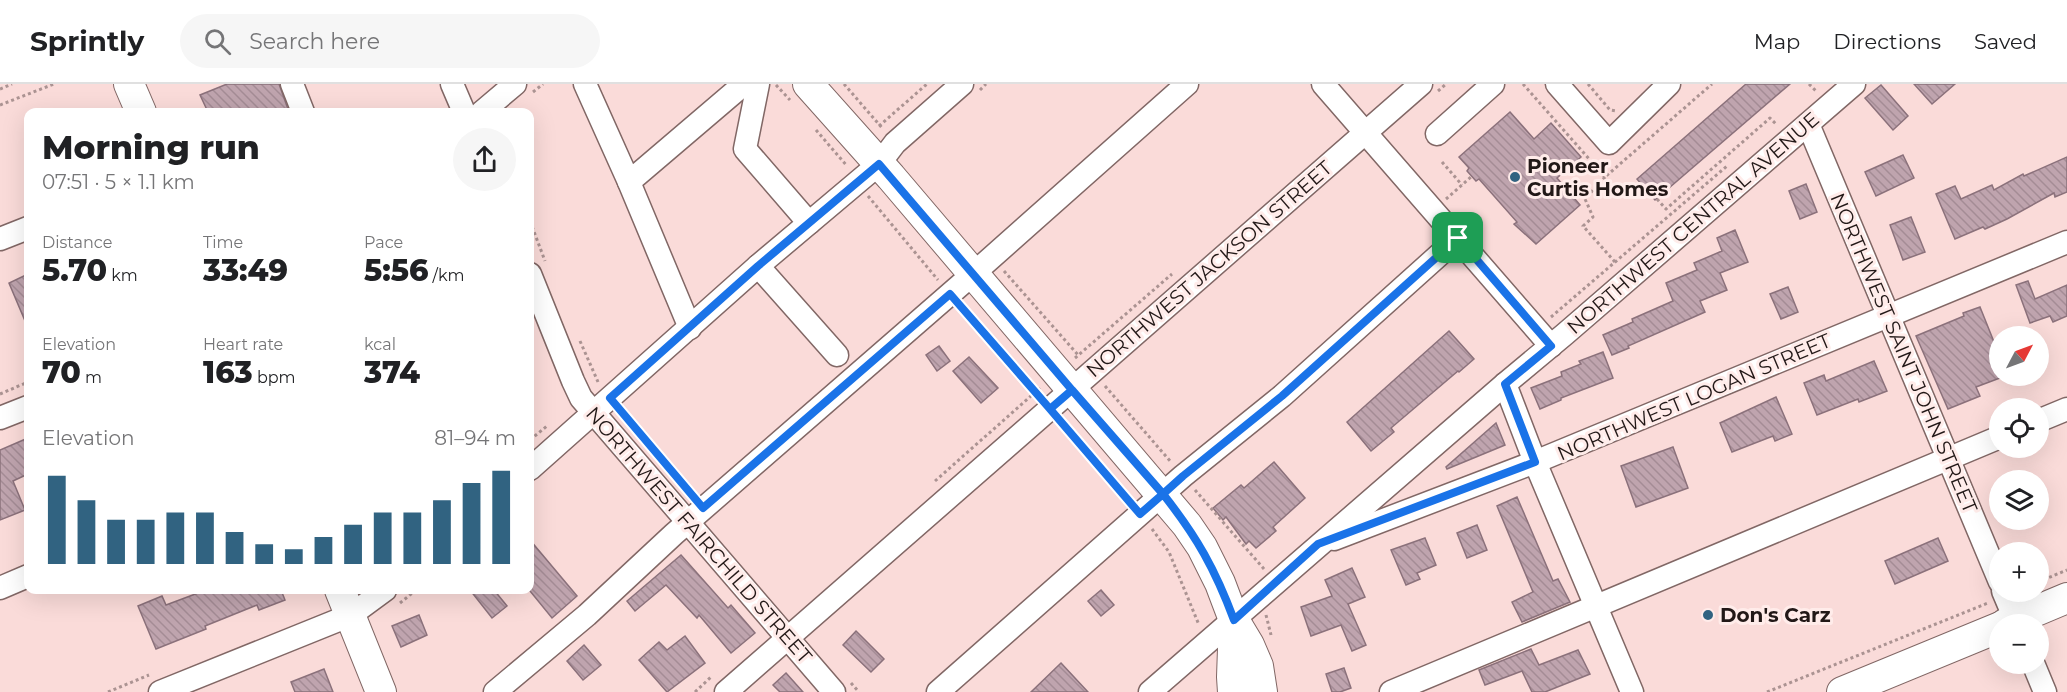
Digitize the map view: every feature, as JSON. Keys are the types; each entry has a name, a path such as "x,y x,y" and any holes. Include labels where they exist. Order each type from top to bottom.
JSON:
{"main road":[{"path":"129,84 139,108"},
{"path":"800,93 867,173 974,274 1188,525 1202,547 1220,583 1234,620 1249,645 1258,666 1262,692"},
{"path":"1842,692 2007,609 2067,598"},
{"path":"345,602 381,692"},
{"path":"1233,692 1234,620"}],"street":[{"path":"292,84 301,108"},
{"path":"452,84 462,108"},
{"path":"487,108 515,84"},
{"path":"585,84 690,328"},
{"path":"758,84 745,149 809,223"},
{"path":"534,465 758,266 867,173 895,143 962,84"},
{"path":"495,692 587,615 688,522 974,274 1187,84"},
{"path":"1323,84 1551,346"},
{"name":"NORTHWEST JACKSON STREET","path":"726,692 1421,84"},
{"path":"1437,134 1493,84"},
{"path":"1557,84 1609,143 1669,84"},
{"name":"NORTHWEST CENTRAL AVENUE","path":"1150,692 1318,544 1808,124 1846,87"},
{"path":"629,182 729,89"},
{"name":"NORTHWEST SAINT JOHN STREET","path":"1808,124 1948,459 2007,609"},
{"path":"0,239 24,230"},
{"path":"938,692 1183,476 1282,396 1458,238"},
{"name":"NORTHWEST LOGAN STREET","path":"1318,544 1535,462 2067,242"},
{"path":"758,266 837,355"},
{"name":"NORTHWEST FAIRCHILD STREET","path":"538,268 573,381 581,398 601,405 688,522 788,638 839,683"},
{"path":"1505,384 1535,462 1632,692"},
{"path":"2049,416 2067,408"},
{"path":"0,418 24,409"},
{"path":"1391,692 1989,442"},
{"path":"0,588 24,578"},
{"path":"160,692 345,602 372,594"},
{"path":"2038,674 2045,692"}],"path":[{"path":"0,89 12,84"},
{"path":"0,105 54,84"},
{"path":"776,84 800,93"},
{"path":"1588,84 1610,110 1623,113"},
{"path":"1809,84 1815,91 1823,84"},
{"path":"1657,199 1666,209 1770,118 1776,124 1784,118"},
{"path":"815,129 846,165 867,173 950,294 1140,514 1169,552 1205,645"},
{"path":"1442,162 1462,185"},
{"path":"1551,317 1731,163"},
{"path":"1433,210 1471,177"},
{"path":"1605,177 1585,200 1593,217 1583,226 1615,262"},
{"path":"534,244 538,268"},
{"path":"579,341 598,381 601,405"},
{"path":"0,394 24,384"},
{"path":"2049,577 2067,570"},
{"path":"1767,692 2007,609"},
{"path":"839,683 859,692"}],"building":[{"path":"227,84 279,84 288,108 206,108 200,95"},
{"path":"1746,84 1790,84 1655,200 1637,179"},
{"path":"1914,84 1955,84 1932,104"},
{"path":"1881,85 1908,116 1893,130 1865,98"},
{"name":"Pioneer Curtis Homes","path":"1510,112 1534,139 1551,123 1581,157 1557,178 1580,205 1536,244 1514,224 1517,222 1479,179 1476,181 1467,171 1469,168 1459,157"},
{"path":"1903,155 1914,178 1876,196 1865,172"},
{"path":"2067,157 2067,192 2055,197 2054,193 2007,219 1955,239 1936,194 1955,186 1961,199 1992,185 1994,190 2023,174 2024,176"},
{"path":"1806,184 1817,212 1800,219 1789,191"},
{"path":"1911,217 1925,252 1903,260 1890,225"},
{"path":"1735,230 1748,262 1720,273 1727,290 1700,301 1705,312 1612,355 1603,335 1673,301 1666,283 1697,270 1694,263 1722,251 1717,238"},
{"path":"24,276 24,319 9,283"},
{"path":"2028,281 2035,299 2067,285 2067,316 2053,322 2050,316 2030,323 2016,285"},
{"path":"1788,287 1798,312 1781,319 1770,294"},
{"path":"1980,307 1989,330 1989,382 1976,387 1980,396 1948,409 1916,336 1964,316 1963,313"},
{"path":"1449,331 1474,359 1391,428 1394,432 1371,451 1347,422"},
{"path":"939,346 950,361 937,371 926,355"},
{"path":"1603,352 1613,378 1561,398 1540,409 1531,388 1562,376 1561,372 1581,364 1579,361"},
{"path":"969,357 998,388 981,403 953,371"},
{"path":"1874,361 1887,391 1859,402 1858,399 1817,415 1804,383 1824,375 1826,381"},
{"path":"1776,397 1792,434 1775,441 1773,436 1732,452 1720,423"},
{"path":"1496,423 1505,445 1447,469 1446,467"},
{"path":"24,440 24,476 13,481 24,510 0,520 0,450"},
{"path":"1673,447 1688,488 1636,507 1621,466"},
{"path":"1274,462 1305,498 1273,527 1276,531 1256,548 1249,541 1246,544 1226,517 1223,520 1213,508 1241,485 1244,488"},
{"path":"1517,497 1553,581 1558,579 1570,602 1522,622 1512,602 1533,592 1497,506"},
{"path":"1477,525 1487,550 1467,558 1457,533"},
{"path":"1425,538 1436,565 1417,573 1420,579 1406,585 1391,550"},
{"path":"1938,538 1948,561 1895,584 1885,561"},
{"path":"534,545 577,596 552,618 532,594"},
{"path":"681,555 728,608 731,605 755,633 731,653 699,615 697,618 666,585 635,611 627,601"},
{"path":"1352,568 1365,597 1348,604 1366,645 1352,651 1341,625 1311,636 1301,607 1332,596 1325,580"},
{"path":"1101,590 1114,605 1101,616 1088,601"},
{"path":"195,594 283,594 285,600 259,610 257,605 156,649 138,606 162,596 166,605"},
{"path":"473,594 497,594 507,606 492,618"},
{"path":"419,615 427,635 401,647 392,626"},
{"path":"856,631 884,659 871,672 843,645"},
{"path":"685,636 705,663 667,692 639,660 659,642 667,650"},
{"path":"584,645 601,665 583,680 567,661"},
{"path":"1531,649 1539,665 1578,650 1590,674 1545,692 1532,692 1522,671 1485,685 1479,670"},
{"path":"1061,663 1088,692 1031,692"},
{"path":"1344,668 1351,688 1332,692 1326,674"},
{"path":"324,669 333,692 295,692 291,682"},
{"path":"786,673 803,692 780,692 773,685"}],"place":[{"name":"Pioneer Curtis Homes","path":"1515,177"},
{"name":"Don's Carz","path":"1708,615"}],"route":[{"path":"1458,238 1282,396 1163,494 1072,390 1050,409 950,294 703,508 610,398 758,266 879,164 1072,390 1050,409 1140,514 1163,494 1188,525 1220,583 1234,620 1318,544 1535,462 1505,384 1551,346 1458,238"}]}
